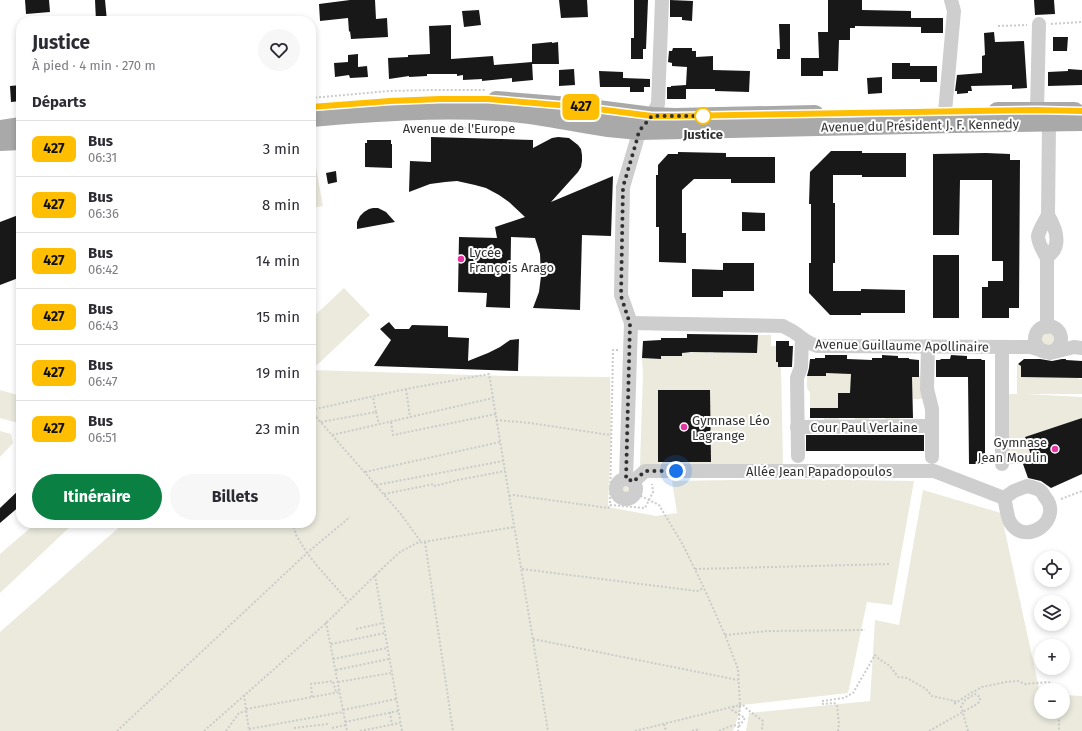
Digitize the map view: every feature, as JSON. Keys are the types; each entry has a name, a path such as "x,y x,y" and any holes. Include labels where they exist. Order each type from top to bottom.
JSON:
{"main road":[{"name":"Avenue de l'Europe","path":"316,107 390,101 488,99 582,107 652,116"},
{"name":"Avenue de l'Europe","path":"316,118 437,110 498,112 545,117 608,128 639,131"},
{"name":"Avenue du Président J. F. Kennedy","path":"639,131 947,124 1043,117 1082,111"},
{"name":"Avenue du Président J. F. Kennedy","path":"652,116 945,112 1043,117 1082,122"},
{"path":"0,129 16,127"},
{"path":"0,142 16,141"}],"street":[{"path":"632,485 630,324 621,296 623,187 639,131 652,116 658,104 662,0"},
{"path":"945,112 954,11 951,0"},
{"path":"1039,24 1048,215 1038,236 1047,258 1048,327"},
{"name":"Avenue Guillaume Apollinaire","path":"630,324 782,326 794,332 802,339 817,346 1031,347 1050,353 1078,347"},
{"path":"1048,327 1055,329 1059,333 1060,338 1058,347 1049,352 1044,352 1040,349 1035,341 1035,336 1038,331 1041,328 1048,327"},
{"path":"1060,338 1078,347"},
{"path":"798,456 797,378 801,366 802,339"},
{"path":"928,346 927,389 932,409 932,457"},
{"path":"1002,347 1002,464"},
{"name":"Cour Paul Verlaine","path":"797,427 932,426"},
{"name":"Allée Jean Papadopoulos","path":"632,485 645,471 934,471 1004,498"}],"path":[{"path":"316,98 389,91 489,90"},
{"name":"Avenue de l'Europe","path":"424,127 487,128"},
{"path":"316,409 406,389 489,374 548,731"},
{"path":"406,389 410,417"},
{"path":"373,396 379,424"},
{"path":"332,435 493,398"},
{"path":"322,422 376,412"},
{"path":"391,422 393,435 496,414"},
{"path":"316,415 400,513 421,542"},
{"path":"496,420 530,423 611,435"},
{"path":"365,472 500,442"},
{"path":"376,485 503,461"},
{"path":"384,494 434,484 435,486 505,471"},
{"path":"632,485 659,505 684,545 725,635 738,669 740,705 738,730"},
{"path":"1059,500 1082,491"},
{"path":"509,496 608,508 610,505"},
{"path":"116,731 307,553 350,517"},
{"path":"204,731 326,622 400,552 421,542 514,527"},
{"path":"294,528 296,535 307,553 348,601"},
{"path":"425,542 453,731"},
{"path":"695,568 890,564"},
{"path":"521,569 697,591 704,588"},
{"path":"375,575 402,731"},
{"path":"326,622 347,731"},
{"path":"356,629 383,623"},
{"path":"725,635 768,631 865,630"},
{"path":"331,644 384,633"},
{"path":"533,639 738,680"},
{"path":"334,659 387,648"},
{"path":"838,731 839,724 837,705 834,703 823,704 822,701 844,698 853,693 875,654 879,659 890,666 898,677 907,678 926,689 932,696 955,701 954,704 982,687 1018,681 1025,684 1034,683"},
{"path":"336,670 389,660"},
{"path":"338,682 391,673"},
{"path":"312,697 311,684 333,681 336,693"},
{"path":"1036,683 1050,683"},
{"path":"226,731 239,712 340,692"},
{"path":"929,731 962,712 977,704 980,701 980,697 975,694 965,700 961,706 962,712 968,731"},
{"path":"244,695 249,730 396,699"},
{"path":"637,731 734,707 734,705 743,705 763,721 763,731"},
{"path":"734,707 732,710 745,718 738,730"},
{"path":"332,728 345,723 398,711"},
{"path":"390,712 392,725"},
{"path":"1059,719 1059,731"},
{"path":"360,731 400,723"},
{"path":"294,728 328,724"},
{"path":"664,724 666,731"},
{"path":"719,731 738,725"},
{"path":"692,731 700,729"}],"shaded area":[{"path":"316,168 323,206 316,207"},
{"path":"344,288 370,315 317,365 316,314"},
{"path":"1047,332 1052,334 1054,339 1052,344 1047,346 1042,344 1040,339 1042,334"},
{"path":"713,335 726,353 757,353 758,335 771,335 771,346 776,346 776,362 778,362 778,367 781,367 783,466 640,466 643,374 642,358 661,359 661,355 682,356 682,338 687,338 687,353 692,353 692,351 708,351 708,353 713,353"},
{"path":"847,359 851,359 851,377 922,376 922,399 913,399 912,393 899,393 899,421 885,421 885,399 869,393 869,421 855,421 852,393 839,393 839,421 824,421 824,408 810,408 810,393 807,388 807,376 825,376 826,372"},
{"path":"1074,361 1078,361 1078,379 1082,379 1082,394 1027,394 1082,397 1082,418 1025,437 1033,461 1023,464 1009,464 1008,394 1017,394 1017,365 1019,364 1021,366 1021,377 1039,377"},
{"path":"316,370 506,376 610,377 611,435 608,507 656,516 677,513 672,481 791,479 914,481 892,605 867,602 848,693 742,705 733,731 0,731 0,632 118,528 316,528"},
{"path":"0,390 16,395 16,423 0,418"},
{"path":"0,431 11,434 13,443 0,457"},
{"path":"624,483 633,488 632,493 629,496 622,495 620,493 620,486"},
{"path":"923,490 1001,513 1034,665 1034,675 1036,675 1038,683 1034,683 1034,719 1070,719 1070,695 1082,696 1082,731 746,731 749,713 870,701 875,620 899,625"},
{"path":"30,528 69,528 0,593 0,554"}],"building":[{"path":"25,0 49,0 50,12 26,14"},
{"path":"95,0 105,0 107,16 96,16"},
{"path":"350,0 375,0 376,19 387,18 388,37 351,39 348,18 320,21 319,4"},
{"path":"559,0 587,0 588,17 561,18"},
{"path":"634,0 648,0 646,49 643,49 643,59 631,59 631,38 634,38"},
{"path":"670,0 693,1 692,21 682,20 682,17 670,17"},
{"path":"828,0 862,0 862,10 911,11 911,18 943,18 943,33 921,33 921,27 855,26 855,28 850,28 850,40 839,40 838,71 823,71 823,76 801,76 801,58 819,58 818,32 828,32"},
{"path":"1034,0 1054,0 1055,14 1035,15"},
{"path":"479,10 481,25 464,27 462,11"},
{"path":"779,24 790,24 790,59 777,59 777,49 780,49"},
{"path":"451,25 451,59 493,56 494,65 532,62 533,80 512,82 512,78 482,81 482,79 463,80 463,75 457,76 457,74 427,74 427,76 409,76 389,79 388,58 430,54 429,26"},
{"path":"994,32 995,42 1024,41 1027,88 1012,89 1012,85 971,86 972,91 957,94 957,91 955,91 957,75 982,73 982,56 985,55 984,33"},
{"path":"1053,37 1068,37 1067,51 1053,51"},
{"path":"558,42 559,64 532,64 532,44"},
{"path":"673,48 692,48 692,51 696,51 696,57 713,56 713,70 750,71 749,92 715,91 715,89 686,89 686,99 667,99 667,87 686,85 687,67 672,66 672,63 668,62 669,51 672,51"},
{"path":"358,54 358,67 367,66 368,77 350,78 349,75 335,77 334,63 348,62 348,55"},
{"path":"892,63 910,63 910,66 937,66 937,82 920,82 920,79 892,79"},
{"path":"574,69 575,85 559,86 559,70"},
{"path":"1068,69 1082,70 1082,85 1048,86 1048,72 1068,71"},
{"path":"599,71 623,72 623,78 650,79 650,87 644,87 644,92 630,92 630,87 600,87"},
{"path":"882,77 882,93 868,94 867,78"},
{"path":"16,85 16,102 11,102 10,86"},
{"path":"431,137 533,140 533,148 552,138 569,138 581,149 581,167 551,202 613,176 611,236 582,235 580,310 533,308 539,292 541,276 540,254 535,238 511,237 510,308 486,307 487,293 458,292 459,237 497,238 495,227 525,217 509,202 486,188 457,181 430,184 409,192 410,161 431,162"},
{"path":"367,140 391,140 392,168 365,167 365,143 367,143"},
{"path":"831,151 906,153 906,177 862,177 862,175 833,175 833,203 835,203 835,263 833,263 833,291 861,291 861,289 905,290 905,313 830,315 809,293 809,263 811,263 811,204 809,204 810,172"},
{"path":"678,152 726,153 726,157 775,157 775,183 731,183 731,179 694,179 682,190 682,233 686,233 686,263 659,262 659,227 656,227 656,175 658,175 658,165 668,154 678,154"},
{"path":"933,154 1010,154 1010,160 1020,160 1019,308 1009,308 1009,318 982,318 982,287 988,287 988,281 1003,281 1003,261 992,261 992,180 960,180 959,235 933,235"},
{"path":"336,171 337,182 328,184 326,173"},
{"path":"373,208 378,208 386,212 395,222 357,229 357,222 360,216 364,212"},
{"path":"742,212 765,213 765,231 742,231"},
{"path":"16,216 16,279 0,285 0,222"},
{"path":"933,255 959,255 959,318 933,318"},
{"path":"723,263 754,263 754,291 723,291 723,297 692,297 692,269 723,270"},
{"path":"389,322 395,329 409,329 412,325 448,326 448,337 469,338 468,361 500,347 510,340 519,339 518,371 374,366 391,340 380,329"},
{"path":"687,334 758,335 757,353 692,352 682,353 682,356 661,356 661,359 642,358 643,341 661,340 661,338 687,338"},
{"path":"776,341 789,341 789,346 793,346 792,367 778,367 778,362 776,362"},
{"path":"825,355 847,355 847,359 872,360 872,358 882,358 882,355 919,360 919,377 912,377 913,418 810,418 810,408 838,408 838,393 850,393 851,374 826,373 826,376 807,376 810,359 825,358"},
{"path":"951,355 967,356 967,359 985,360 985,464 969,464 968,377 936,377 936,360 950,359"},
{"path":"1024,359 1052,361 1066,359 1082,361 1082,378 1021,377 1021,366 1018,364"},
{"name":"Gymnase Léo Lagrange","path":"658,390 710,390 711,462 658,462"},
{"name":"Gymnase Jean Moulin","path":"1082,418 1082,474 1051,488 1041,481 1028,478 1023,464 1033,461 1025,437"},
{"path":"806,435 924,435 924,451 806,451"},
{"path":"16,493 16,509 0,523 0,508"}],"bus line":[{"name":"427","path":"316,107 390,101 488,99 582,107 652,116 1037,110 1082,111"}],"place":[{"name":"Justice","path":"703,116"},
{"name":"Lycée François Arago","path":"461,259"},
{"name":"Gymnase Léo Lagrange","path":"684,427"},
{"name":"Gymnase Jean Moulin","path":"1055,449"}],"route":[{"path":"676,471 645,471 633,482 626,479 630,324 621,296 623,187 639,131 652,116 675,116 706,116 703,116"}]}
